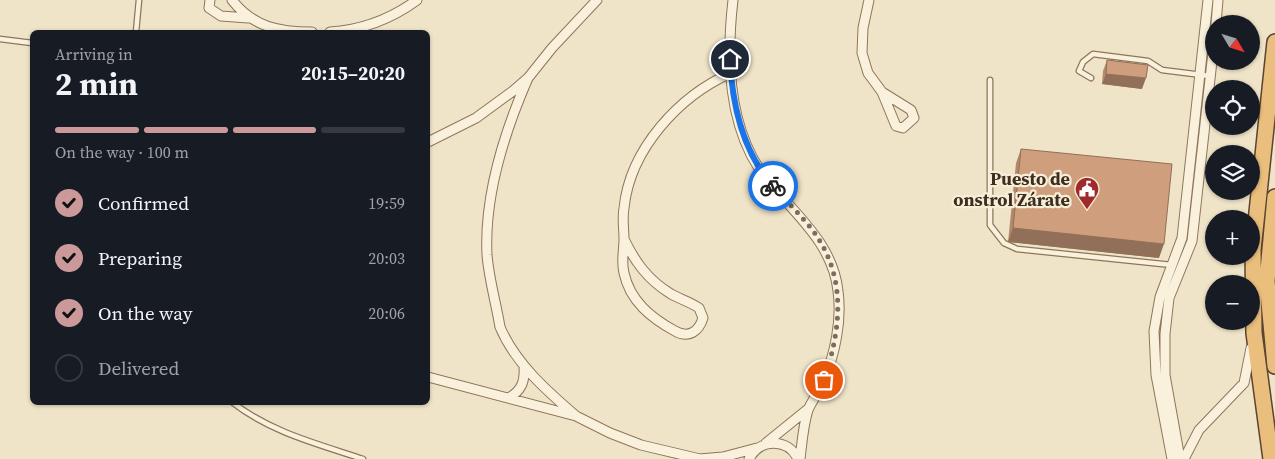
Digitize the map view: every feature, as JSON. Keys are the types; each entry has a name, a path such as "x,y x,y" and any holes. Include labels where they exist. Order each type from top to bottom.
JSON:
{"highway":[{"path":"1271,459 1254,333 1253,250 1275,42"},
{"path":"1275,197 1267,281 1275,366"}],"street":[{"path":"210,0 209,8 217,15 248,18 278,29 289,30"},
{"path":"232,0 248,18"},
{"path":"350,30 380,21 417,0"},
{"path":"430,141 476,118 502,100 528,78 552,48 597,0"},
{"path":"733,0 730,23 731,72 736,114 749,148 768,180 814,232 830,261 836,278 839,310 833,353 824,380 808,409 799,459"},
{"path":"869,0 863,28 862,53 868,73 882,92"},
{"path":"1180,459 1164,358 1170,298 1192,242 1205,76 1208,0"},
{"path":"1217,15 1218,0"},
{"path":"1172,459 1156,375 1154,338 1160,296 1182,238 1207,70"},
{"path":"624,239 638,266 645,274 672,295 699,308 703,318 700,328 689,335 678,333 644,310 629,289 623,272 624,208 628,189 647,146 658,130 684,102 711,82 731,72"},
{"path":"528,78 515,110 494,179 487,224 487,257 500,327 505,338 524,366 555,398 576,416 610,434 642,445 699,459 723,457 773,442 787,446 799,459"},
{"path":"502,100 515,110"},
{"path":"1184,459 1199,430 1244,383 1254,333"},
{"path":"508,398 515,394 522,386 524,366"},
{"path":"430,378 576,416"},
{"path":"749,459 761,446 808,409"}],"lane":[{"path":"136,30 139,0"},
{"path":"0,40 30,43"},
{"path":"1091,78 1079,70 1083,62 1093,54 1148,61 1162,70 1205,76"},
{"path":"990,80 990,225 1004,243 1017,249 1181,266"},
{"path":"236,405 260,421 296,438 363,459"}],"building":[{"path":"1107,60 1148,65 1146,78 1106,74"},
{"name":"Puesto de onstrol Zárate","path":"1021,149 1172,164 1164,244 1013,228"}],"way so far":[{"path":"773,186 814,232 830,261 836,278 839,310 837,332 833,353 824,380"}],"place":[{"name":"Puesto de onstrol Zárate","path":"1087,210"}],"route":[{"path":"730,59 733,96 741,129 761,171 773,186"}]}
